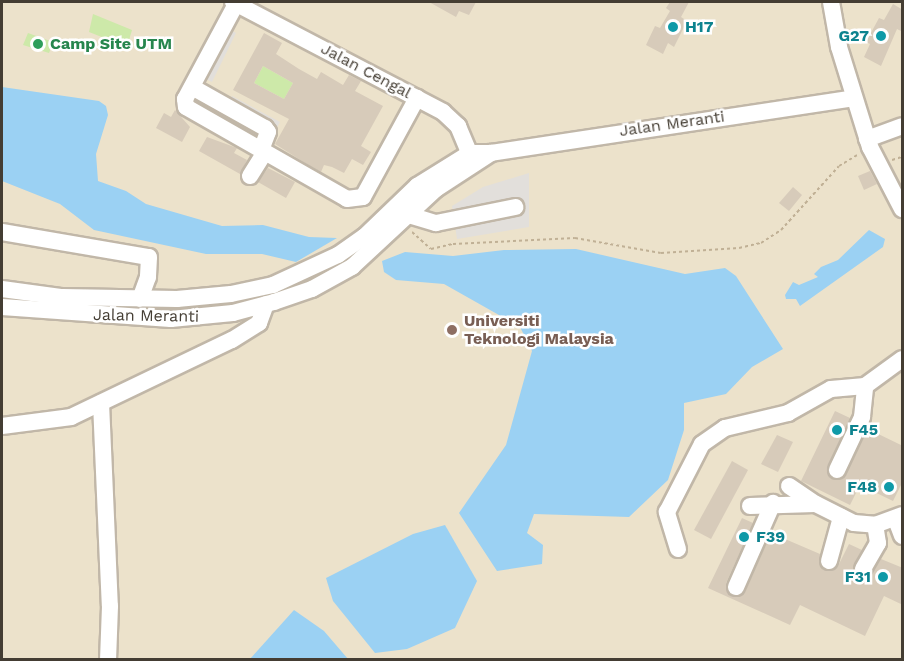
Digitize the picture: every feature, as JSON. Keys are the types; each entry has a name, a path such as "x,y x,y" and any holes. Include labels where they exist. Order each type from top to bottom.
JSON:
{"street":[{"path":"831,2 853,98 868,143 899,204"},
{"path":"235,3 192,87 265,128 268,132 263,151 250,176"},
{"name":"Jalan Cengal","path":"235,3 443,112 458,126 473,159"},
{"path":"263,151 347,199 358,200 417,98"},
{"name":"Jalan Meranti","path":"2,290 62,297 140,299 231,294 273,285 308,271 364,237 417,186 473,159 492,153 853,98"},
{"path":"868,143 903,126"},
{"name":"Jalan Meranti","path":"2,308 171,319 233,314 266,304 312,289 345,272 436,189 473,159"},
{"path":"406,218 436,223 515,207"},
{"path":"2,232 148,257 148,277 140,299"},
{"path":"2,426 71,417 232,340 259,323 266,304"},
{"path":"678,549 667,512 702,444 725,428 788,413 831,389 865,386 903,359"},
{"path":"837,470 862,417 865,386"},
{"path":"101,403 110,606 108,660"},
{"path":"789,486 841,517 875,525 900,524"},
{"path":"750,506 773,503 816,504"},
{"path":"736,586 773,503"},
{"path":"830,561 841,517"},
{"path":"863,569 878,543 875,525"}],"path":[{"path":"406,218 430,249 453,244 575,238 624,244 661,254 739,248 761,243 781,231 839,166 868,143"}],"shaded area":[{"name":"Universiti Teknologi Malaysia","path":"2,2 902,2 902,659 2,659"},
{"path":"227,28 236,33 212,82 202,77"},
{"path":"232,96 280,122 268,143 221,117"},
{"path":"529,173 529,227 457,239 452,206 483,187"}],"green space":[{"name":"Camp Site UTM","path":"93,14 132,30 127,47 89,32"},
{"name":"Camp Site UTM","path":"28,33 53,42 49,53 23,45"},
{"path":"263,66 293,83 284,99 254,83"}],"water":[{"path":"2,87 99,101 106,106 108,115 96,154 98,181 126,191 146,204 222,226 263,225 309,237 337,238 296,262 262,254 206,254 94,230 60,204 2,181"},
{"path":"869,230 885,239 883,247 800,306 796,299 786,299 785,295 793,282 799,285 818,277 814,274 821,267 838,260"},
{"path":"576,249 685,274 725,268 736,276 783,349 752,367 726,394 684,403 684,430 668,480 629,517 534,514 527,533 543,545 542,564 497,571 459,513 506,445 532,351 520,327 444,284 396,280 384,272 382,261 405,252 453,256 504,250"},
{"path":"445,525 477,581 455,628 407,649 375,653 333,601 326,578 413,534"},
{"path":"294,610 324,631 348,659 250,659"}],"building":[{"path":"429,2 476,2 469,15 459,11 456,17"},
{"name":"H17","path":"670,2 689,2 681,17 687,21 674,47 668,43 663,54 646,45 655,26 660,28 670,11 666,8"},
{"name":"G27","path":"893,4 903,10 903,32 897,29 881,66 864,57 870,44 866,42 879,18 884,20"},
{"path":"264,33 282,43 276,54 317,79 321,72 343,85 349,75 361,81 355,91 383,106 361,146 371,152 363,165 352,159 344,173 324,165 321,172 275,144 289,119 233,90","holes":["263,66 293,83 284,99 254,83"]},
{"path":"175,110 190,127 182,142 156,128 164,113 171,117"},
{"path":"207,137 237,148 234,153 247,160 240,174 199,151"},
{"path":"268,168 295,182 286,198 258,182"},
{"path":"870,171 877,184 864,190 858,176"},
{"path":"793,187 802,195 789,211 779,203"},
{"path":"835,411 850,418 828,466 828,475 837,480 843,478 868,429 903,446 903,481 893,501 860,485 850,505 801,481"},
{"path":"777,435 793,442 778,472 761,464"},
{"path":"732,461 748,470 711,539 694,530"},
{"path":"742,518 753,523 726,583 731,596 745,592 771,533 820,554 819,564 827,571 837,568 849,544 862,550 853,568 858,578 869,578 881,559 903,568 903,605 884,596 865,636 800,605 790,625 708,588"}],"place":[{"name":"H17","path":"673,27"},
{"name":"G27","path":"881,36"},
{"name":"Camp Site UTM","path":"38,44"},
{"name":"Universiti Teknologi Malaysia","path":"452,330"},
{"name":"F45","path":"837,430"},
{"name":"F48","path":"889,487"},
{"name":"F39","path":"744,537"},
{"name":"F31","path":"883,577"}]}
